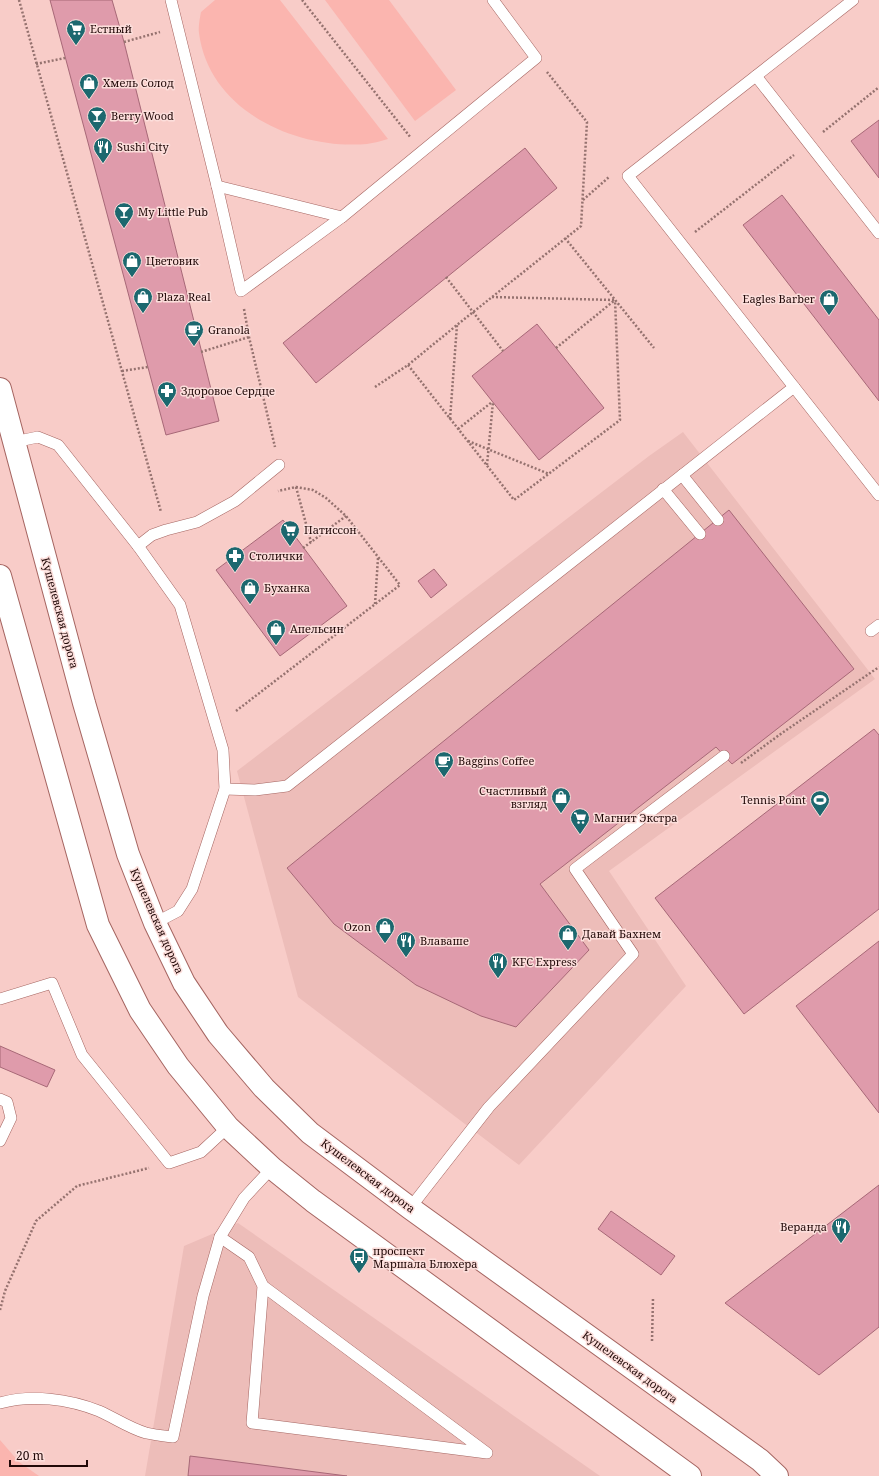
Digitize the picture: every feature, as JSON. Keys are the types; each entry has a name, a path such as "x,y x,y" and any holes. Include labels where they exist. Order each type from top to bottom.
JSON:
{"main road":[{"name":"Кушелевская дорога","path":"0,389 84,703 126,847 155,923 184,983 218,1034 264,1088 310,1133 410,1208 760,1460 777,1476"},
{"path":"0,576 98,925 140,1010 178,1066 228,1127 272,1168 313,1201 690,1476"}],"lane":[{"path":"171,0 217,186 241,291 342,217 536,58 493,0"},
{"path":"853,0 628,176 879,495"},
{"path":"756,76 879,233"},
{"path":"217,186 342,217"},
{"path":"225,789 255,790 287,786 794,387"},
{"path":"14,442 38,437 58,445 138,546 180,605 223,750 225,789 192,889 178,911 155,923"},
{"path":"138,546 152,535 197,522 235,501 279,464"},
{"path":"682,475 718,520"},
{"path":"663,490 700,534"},
{"path":"410,1208 489,1106 633,954 575,869 724,756"},
{"path":"0,999 52,983 82,1055 169,1163 201,1152 228,1127"},
{"path":"0,1099 7,1102 11,1118 0,1141"},
{"path":"0,1403 28,1398 52,1399 80,1404 100,1412 126,1426 147,1433 174,1437 203,1296 220,1237 244,1198 272,1168"},
{"path":"220,1237 249,1257 264,1286 488,1452 252,1423 264,1286"}],"path":[{"path":"19,0 166,530"},
{"path":"302,0 422,151"},
{"path":"124,42 178,27"},
{"path":"36,64 65,58"},
{"path":"375,386 408,365 581,226 587,122 536,58"},
{"path":"681,243 879,87"},
{"path":"565,238 654,348"},
{"path":"446,277 503,351"},
{"path":"241,291 249,337 279,464"},
{"path":"492,297 615,300"},
{"path":"556,348 615,300"},
{"path":"408,365 514,500 620,420 615,300"},
{"path":"450,419 457,325"},
{"path":"202,352 249,337"},
{"path":"122,371 148,367"},
{"path":"458,428 493,402 487,465"},
{"path":"467,441 549,474"},
{"path":"236,711 400,585 346,516 326,498 313,490 296,487 276,492"},
{"path":"296,487 311,542"},
{"path":"304,548 346,516"},
{"path":"375,605 378,557"},
{"path":"0,1310 5,1291 36,1221 77,1186 169,1163"},
{"path":"652,1341 653,1298"}],"shaded area":[{"path":"215,0 280,0 388,139 367,144 340,144 312,140 285,132 260,120 238,104 219,84 206,60 199,33 201,12"},
{"path":"325,0 389,0 456,90 415,121"},
{"path":"683,432 875,679 609,871 686,986 519,1165 298,997 237,771 649,456"},
{"path":"238,1223 600,1476 145,1476 184,1246"},
{"path":"0,1440 19,1462 39,1476 0,1476"}],"building":[{"path":"50,0 112,0 124,42 219,421 166,435"},
{"path":"879,120 879,178 851,141"},
{"path":"525,148 557,188 316,383 283,343"},
{"path":"782,195 879,320 879,401 743,225"},
{"path":"537,324 604,408 539,460 472,376"},
{"path":"729,510 854,669 732,764 716,747 540,884 589,950 516,1027 481,1016 416,985 334,924 287,868"},
{"path":"283,520 347,606 280,656 216,570"},
{"path":"434,569 447,585 431,598 418,581"},
{"name":"Tennis Point","path":"874,729 879,735 879,909 744,1014 655,898"},
{"path":"879,941 879,1113 796,1006"},
{"path":"0,1046 55,1070 47,1087 0,1067"},
{"name":"Веранда","path":"879,1185 879,1327 819,1375 725,1303"},
{"path":"611,1211 675,1256 661,1275 598,1229"},
{"path":"190,1456 222,1460 347,1476 188,1476"}],"place":[{"name":"Естный","path":"76,46"},
{"name":"Хмель Солод","path":"89,100"},
{"name":"Berry Wood","path":"97,133"},
{"name":"Sushi City","path":"103,164"},
{"name":"My Little Pub","path":"124,229"},
{"name":"Цветовик","path":"132,278"},
{"name":"Plaza Real","path":"143,314"},
{"name":"Eagles Barber","path":"829,316"},
{"name":"Granola","path":"194,347"},
{"name":"Здоровое Сердце","path":"167,408"},
{"name":"Патиссон","path":"290,547"},
{"name":"Столички","path":"235,573"},
{"name":"Буханка","path":"250,605"},
{"name":"Апельсин","path":"276,646"},
{"name":"Baggins Coffee","path":"444,778"},
{"name":"Счастливый взгляд","path":"561,814"},
{"name":"Tennis Point","path":"820,817"},
{"name":"Магнит Экстра","path":"580,835"},
{"name":"Ozon","path":"385,944"},
{"name":"Давай Бахнем","path":"568,951"},
{"name":"Влаваше","path":"406,958"},
{"name":"KFC Express","path":"498,979"},
{"name":"Веранда","path":"841,1244"},
{"name":"проспект Маршала Блюхера","path":"359,1274"}]}
